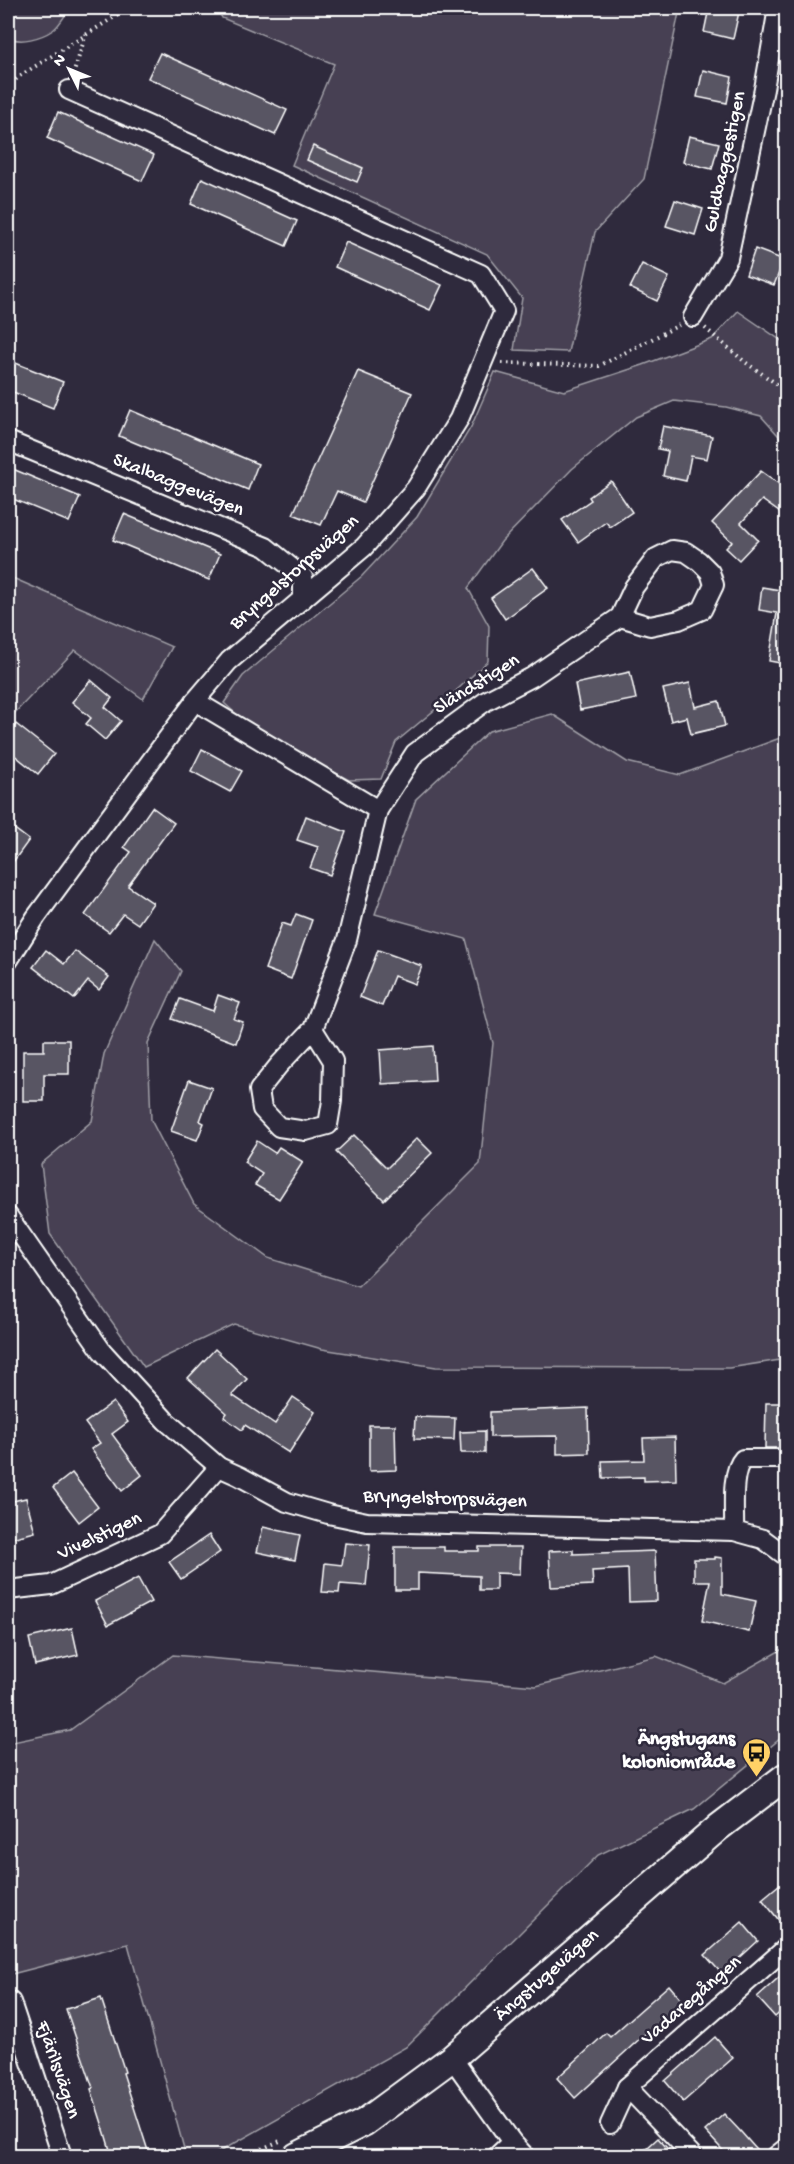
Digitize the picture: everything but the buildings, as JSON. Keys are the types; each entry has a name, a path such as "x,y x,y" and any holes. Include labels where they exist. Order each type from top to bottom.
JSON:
{"street":[{"name":"Guldbaggestigen","path":"693,317 728,258 764,90 778,8"},
{"name":"Bryngelstorpsvägen","path":"8,961 36,917 195,701 229,661 364,547 416,488 459,419 504,311 481,274 69,90"},
{"name":"Skalbaggevägen","path":"8,441 266,547 303,577 303,599"},
{"name":"Sländstigen","path":"313,1029 333,1061 332,1101 328,1125 306,1131 279,1127 262,1109 259,1090 313,1029 347,940 378,810 416,753 486,701 532,677 620,616 634,587 656,558 672,550 686,552 710,572 714,585 702,610 679,620 650,626 620,616"},
{"path":"195,701 378,810"},
{"name":"Bryngelstorpsvägen","path":"8,1216 102,1352 166,1421 219,1467 287,1502 328,1514 368,1522 735,1531 763,1539 786,1556"},
{"path":"735,1531 736,1473 740,1463 743,1459 786,1459"},
{"name":"Vivelstigen","path":"8,1590 51,1585 160,1534 219,1467"},
{"name":"Ängstugevägen","path":"292,2147 365,2122 452,2058 718,1827 786,1776"},
{"name":"Vadaregången","path":"610,2124 627,2087 786,1948"},
{"name":"Fjärilsvägen","path":"8,2000 62,2157"},
{"path":"452,2058 525,2157"},
{"path":"627,2087 693,2157"},
{"path":"497,2157 512,2142"},
{"path":"776,2157 786,2148"}],"path":[{"path":"8,89 18,77 129,8"},
{"path":"69,90 86,34"},
{"path":"483,363 599,366 693,317 744,362 786,388"},
{"path":"245,2157 292,2147"}],"shaded area":[{"path":"8,8 70,8 53,30 37,38 18,40 8,37"},
{"path":"217,8 680,8 644,179 595,232 568,352 514,350 522,298 487,254 292,165 334,64 222,18"},
{"path":"738,311 786,344 786,444 761,416 726,407 674,401 636,417 572,469 502,541 468,588 489,626 488,661 396,742 381,779 349,780 253,729 224,703 243,676 362,576 417,517 471,427 495,372 564,391 712,339"},
{"path":"8,576 172,647 143,699 75,650 8,720"},
{"path":"552,714 627,762 680,775 780,738 786,731 786,1359 729,1368 436,1367 322,1349 234,1324 144,1367 50,1234 41,1164 92,1121 104,1054 155,939 181,971 148,1043 151,1120 194,1204 268,1258 358,1286 480,1164 493,1043 466,939 375,914 416,799 489,731"},
{"path":"786,1647 786,1734 694,1809 598,1855 406,2047 212,2156 186,2156 128,1944 8,1975 8,1743 70,1730 173,1655 536,1686 656,1656 723,1683"}],"place":[{"name":"Ängstugans koloniområde","path":"756,1778"}]}
